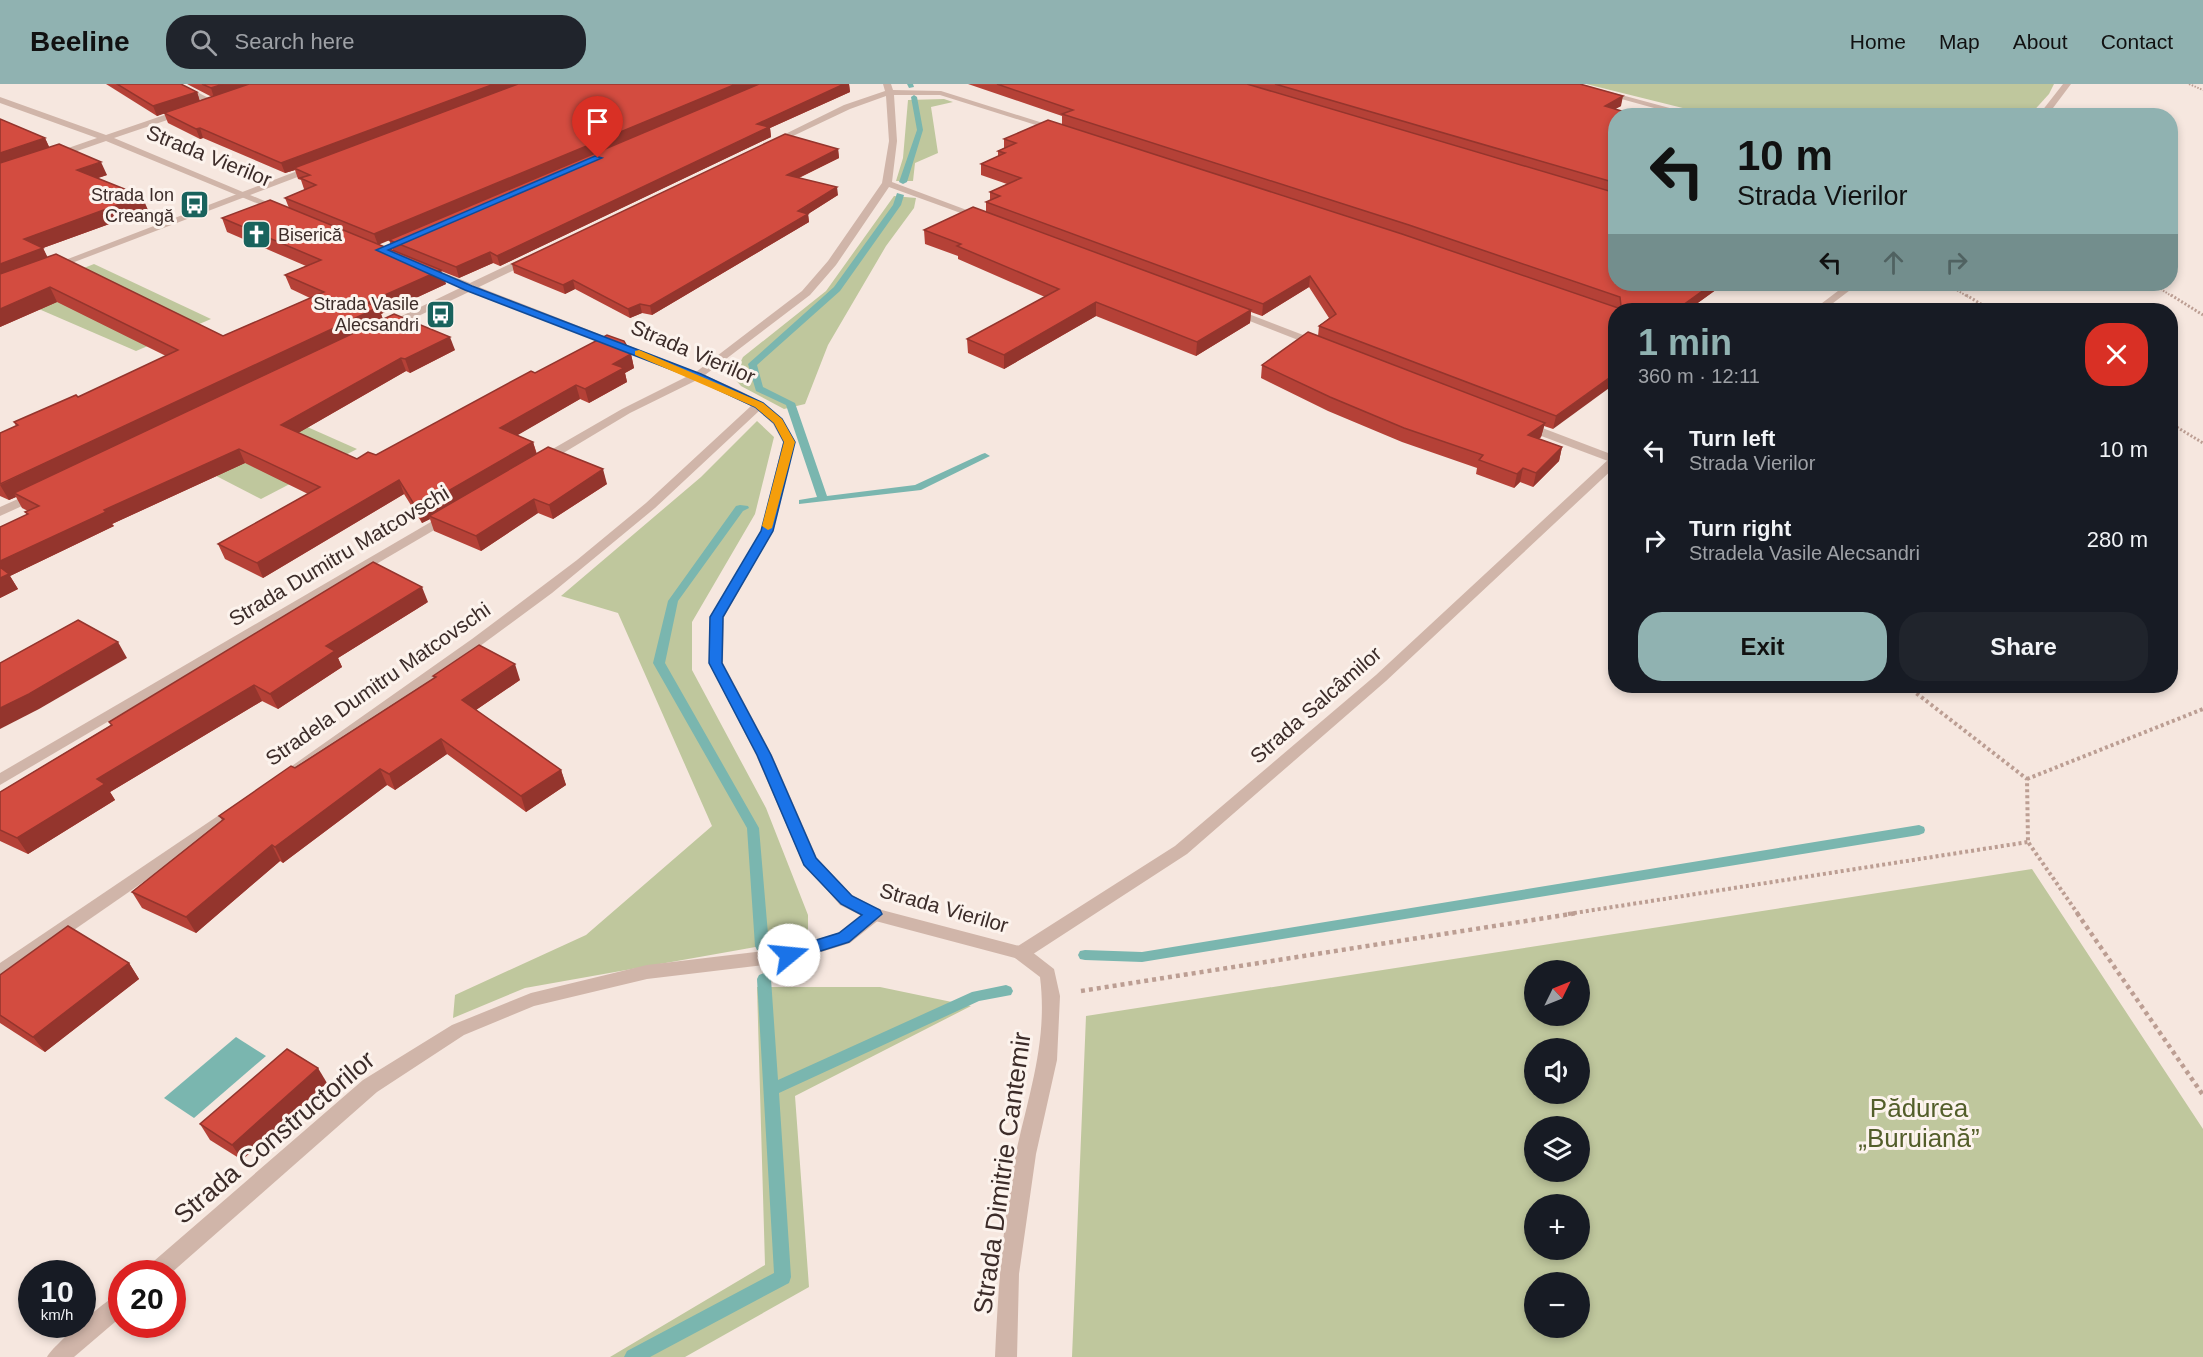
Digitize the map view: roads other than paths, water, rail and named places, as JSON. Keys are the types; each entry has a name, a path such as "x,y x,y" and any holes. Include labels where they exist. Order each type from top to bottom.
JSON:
{"street":[{"path":"176,84 212,102"},
{"path":"1571,84 1664,108"},
{"path":"2048,108 2067,84"},
{"path":"764,147 889,88 941,93 1070,133"},
{"path":"534,465 626,411 697,376 806,293 832,263 887,183 893,141 889,88"},
{"path":"201,105 223,98"},
{"name":"Strada Vierilor","path":"0,100 108,138 296,216"},
{"path":"43,160 190,109"},
{"path":"45,270 318,166"},
{"path":"887,183 996,223"},
{"path":"382,330 543,252"},
{"name":"Strada Vierilor","path":"413,264 468,288 697,376 759,405 778,422 789,442 767,531 717,617 716,663 764,755 810,861 846,900 874,914 1021,953 1048,974 1051,996"},
{"path":"1827,303 1844,291"},
{"path":"1227,309 1326,348"},
{"name":"Stradela Dumitru Matcovschi","path":"282,778 438,671 581,564 696,465 759,405"},
{"path":"1515,422 1608,457"},
{"name":"Strada Salcâmilor","path":"1021,953 1181,850 1381,678 1608,467"},
{"path":"0,512 53,486"},
{"name":"Strada Dumitru Matcovschi","path":"0,780 462,508"},
{"path":"0,972 253,798"},
{"name":"Strada Constructorilor","path":"170,1260 370,1086 458,1030 531,1000 647,972 789,955 844,938 874,914"},
{"name":"Strada Dimitrie Cantemir","path":"1006,1357 1009,1274 1026,1154 1048,1060 1051,996"},
{"path":"58,1357 108,1314"}],"water":[{"path":"236,1037 266,1056 194,1118 164,1098"}],"waterway":[{"path":"903,182 920,130 914,97"},
{"path":"823,499 790,403 759,389 752,364 837,289 897,205 900,195"},
{"path":"823,499 917,488 985,456"},
{"path":"803,502 823,499"},
{"path":"744,508 740,508 673,601 659,663 753,828 762,946"},
{"path":"1085,955 1142,957 1919,830"},
{"path":"764,979 771,1090"},
{"path":"771,1090 977,996 1006,991"},
{"path":"633,1357 783,1277 771,1090"}],"place":[{"name":"Strada Ion Creangă","path":"195,205"},
{"name":"Biserică","path":"257,235"},
{"name":"Strada Vasile Alecsandri","path":"440,314"}],"park label":[{"name":"Pădurea „Buruiană”","path":"1919,1123"}]}
